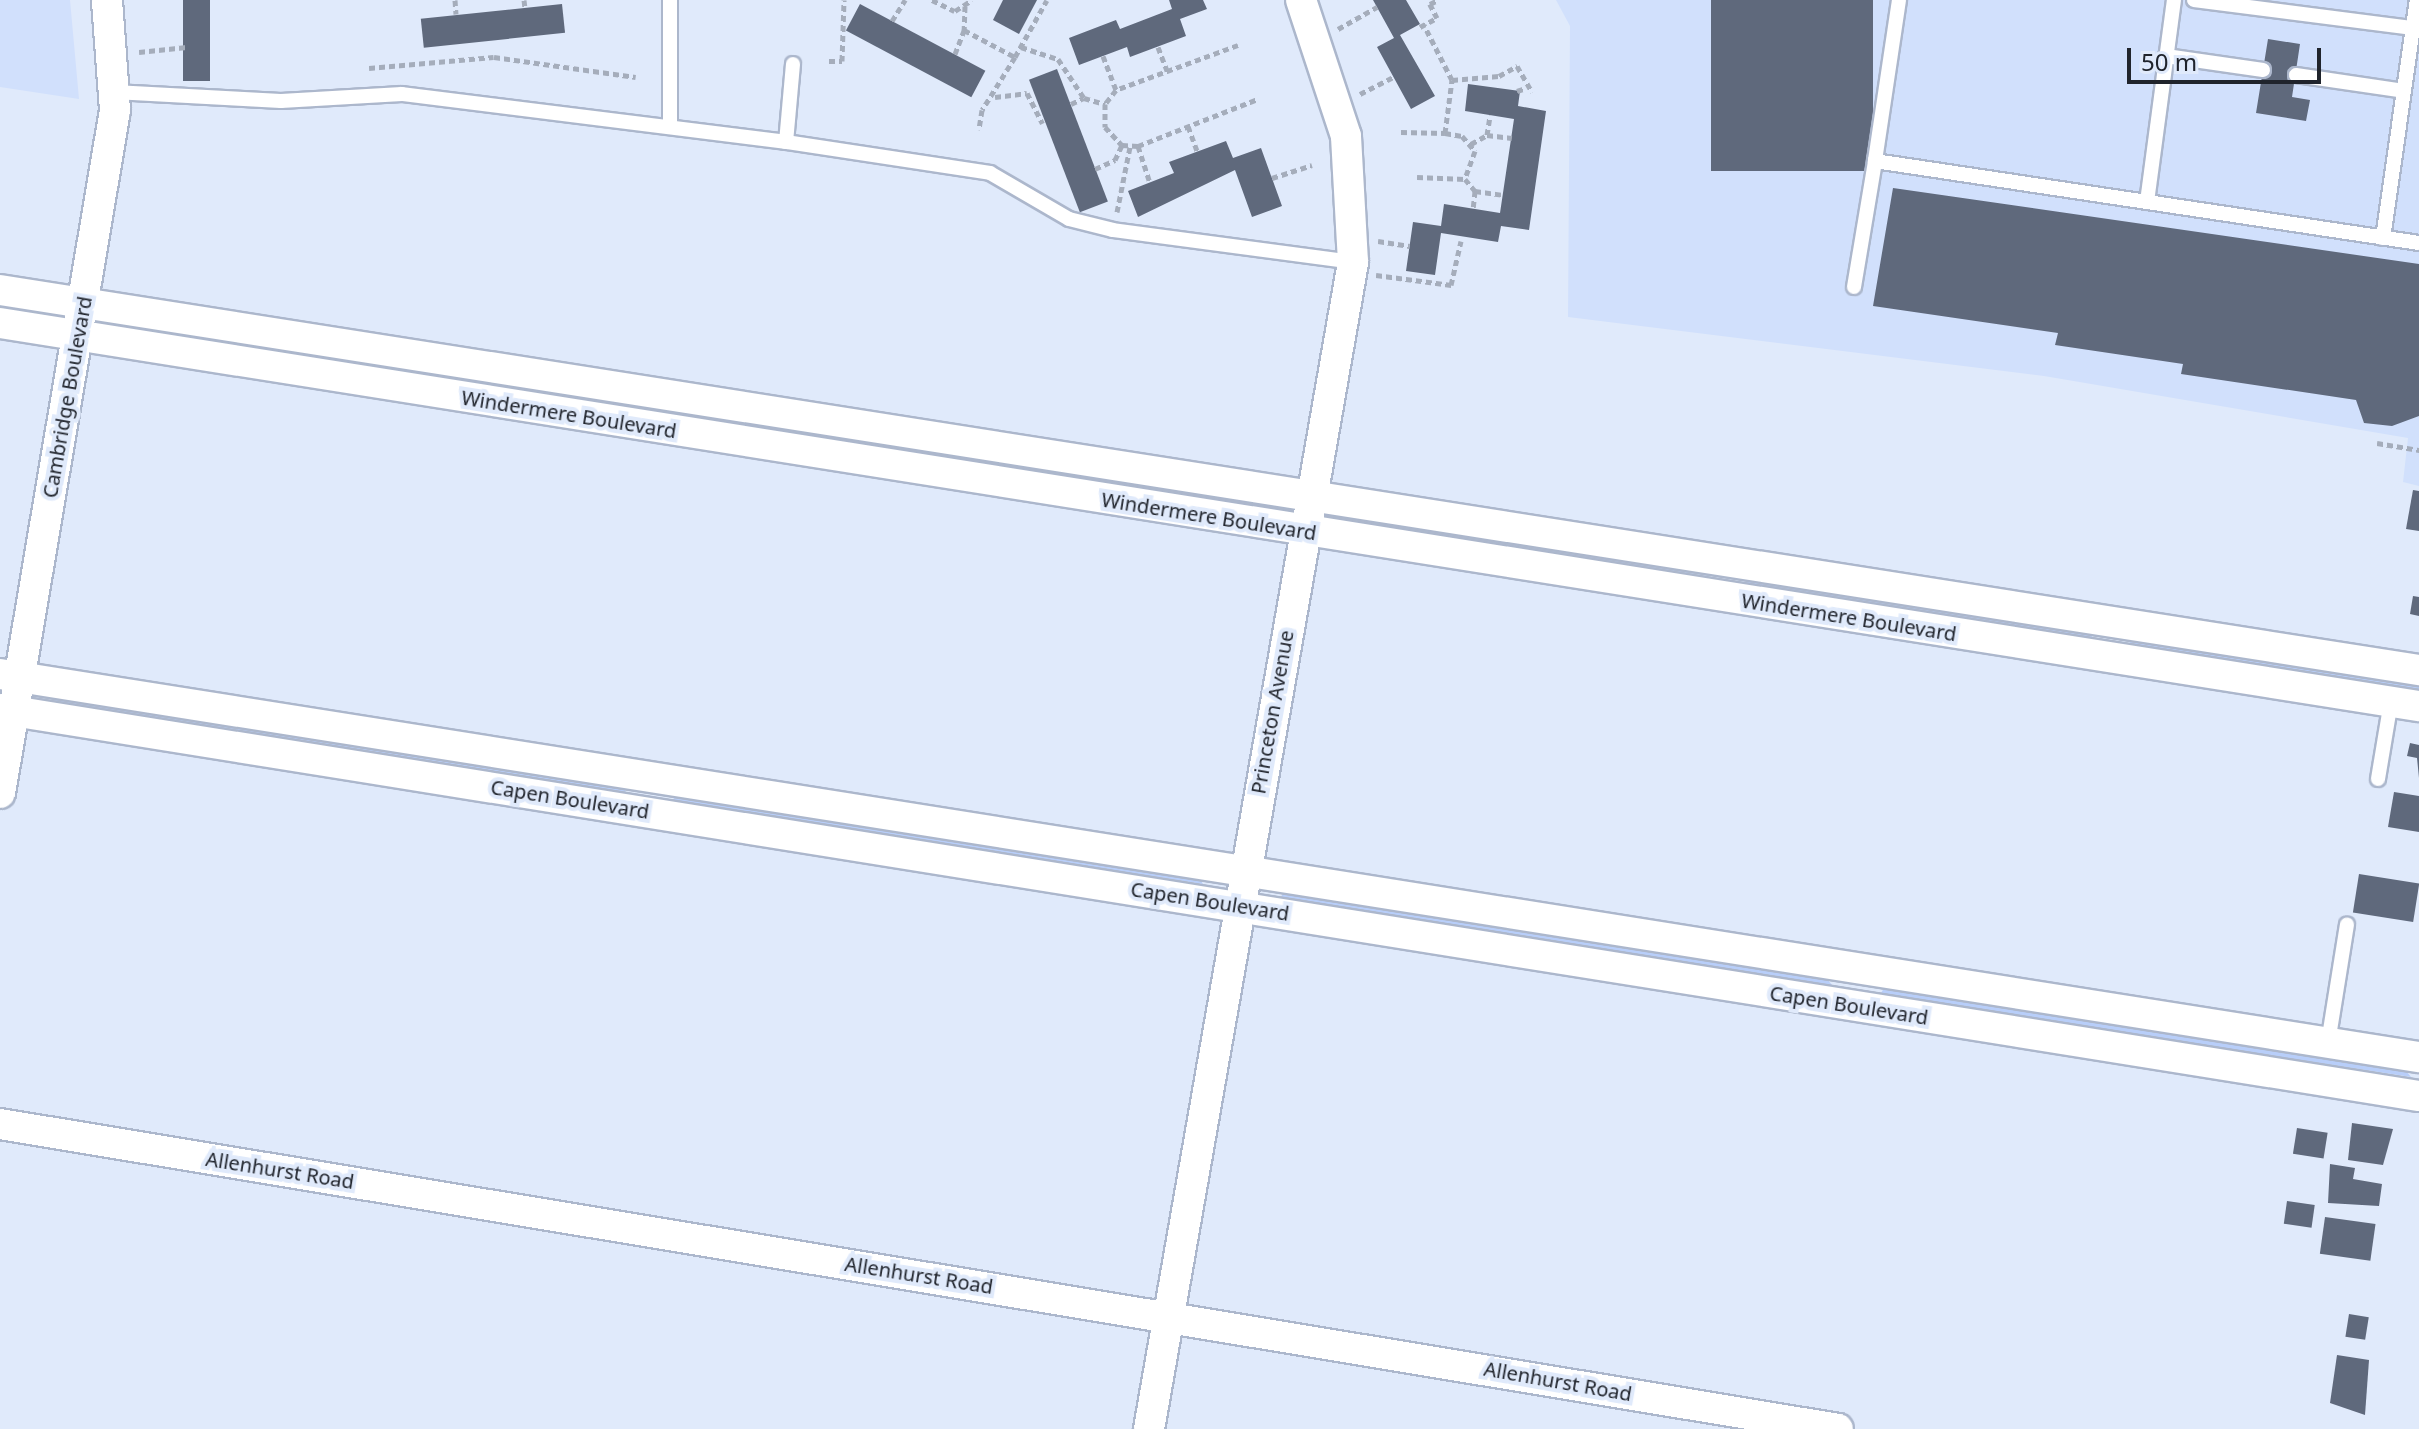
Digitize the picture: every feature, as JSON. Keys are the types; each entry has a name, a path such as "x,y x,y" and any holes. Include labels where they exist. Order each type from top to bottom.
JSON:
{"street":[{"name":"Cambridge Boulevard","path":"0,793 9,676 78,336 114,92 107,0"},
{"name":"Princeton Avenue","path":"1149,1429 1309,495 1365,268 1346,136 1301,0"},
{"name":"Windermere Boulevard","path":"0,290 2419,670"},
{"name":"Windermere Boulevard","path":"0,323 2405,704"},
{"name":"Capen Boulevard","path":"9,676 2419,1057"},
{"name":"Capen Boulevard","path":"7,710 2419,1096"},
{"name":"Allenhurst Road","path":"0,1124 1167,1315 1838,1429"}],"lane":[{"path":"670,0 670,127"},
{"path":"1854,287 1899,0"},
{"path":"2147,202 2174,0"},
{"path":"2194,0 2417,35"},
{"path":"2383,238 2404,91 2417,35 2417,0"},
{"path":"2166,56 2263,70"},
{"path":"786,142 793,64"},
{"path":"2296,75 2404,91"},
{"path":"114,92 281,101 402,94 786,142 990,173 1069,219 1113,230 1365,268"},
{"path":"1875,161 2419,243"},
{"path":"518,406 523,372"},
{"path":"891,465 898,431"},
{"path":"1727,597 1732,562"},
{"path":"2109,657 2114,622"},
{"path":"2378,779 2405,704"},
{"path":"644,811 649,776"},
{"path":"2328,1043 2347,925"},
{"path":"1852,1005 1859,967"}],"path":[{"path":"455,0 456,14"},
{"path":"524,0 525,8"},
{"path":"829,61 842,61 844,0"},
{"path":"892,21 905,0"},
{"path":"932,0 955,11 972,0"},
{"path":"979,130 1047,0"},
{"path":"1438,0 1430,4 1437,18 1422,26 1452,80 1445,133"},
{"path":"955,54 964,30 965,6"},
{"path":"1337,29 1377,7"},
{"path":"964,30 1015,57"},
{"path":"1238,45 1116,90 1105,104 1105,127 1122,145 1138,146 1258,99"},
{"path":"139,52 187,47"},
{"path":"1021,47 1058,59 1084,98 1105,104"},
{"path":"1158,47 1167,71"},
{"path":"1103,56 1116,90"},
{"path":"369,68 494,57 636,77"},
{"path":"1452,80 1517,66 1530,90 1517,91"},
{"path":"1359,94 1394,77"},
{"path":"994,97 1027,93 1042,123"},
{"path":"1071,104 1084,98"},
{"path":"1487,135 1490,115"},
{"path":"1188,126 1197,151"},
{"path":"1401,132 1445,133 1471,144"},
{"path":"1471,144 1487,135 1512,138"},
{"path":"1465,179 1476,163 1471,144"},
{"path":"1095,169 1115,160 1122,145"},
{"path":"1138,146 1150,182"},
{"path":"1115,220 1130,147"},
{"path":"1272,178 1312,165"},
{"path":"1417,177 1465,179 1475,191 1503,195"},
{"path":"1473,209 1475,191"},
{"path":"1377,241 1410,246"},
{"path":"1365,268 1451,285 1461,241"},
{"path":"2377,443 2419,450"}],"shaded area":[{"path":"0,0 70,0 79,99 0,87"},
{"path":"1556,0 2419,0 2419,486 2403,482 2408,438 2044,376 1568,317 1570,26"},
{"path":"161,329 501,383 163,335"},
{"path":"539,385 877,438 878,444 537,395"},
{"path":"917,445 1253,499 1254,504 916,454"},
{"path":"1364,516 1707,571 1709,576 1363,528"},
{"path":"1747,578 2092,633 2092,638 1745,587"},
{"path":"2130,639 2419,682 2419,697 2129,648"},
{"path":"52,697 623,787 626,792 51,704"},
{"path":"676,795 1199,878 1203,884 671,803"},
{"path":"1284,892 1827,979 1832,985 1279,900"},
{"path":"1884,988 2407,1072 2411,1077 1880,995"}],"building":[{"path":"183,0 210,0 210,81 183,81"},
{"path":"1003,0 1037,0 1019,34 993,20"},
{"path":"1169,0 1203,0 1207,9 1180,19 1186,36 1130,57 1127,47 1079,65 1069,38 1116,20 1120,29 1172,9"},
{"path":"1373,0 1406,0 1420,24 1400,35 1435,96 1411,109 1377,47 1394,38"},
{"path":"1711,0 1873,0 1873,171 1711,171"},
{"path":"562,4 565,33 424,48 421,19"},
{"path":"860,4 985,71 971,97 846,30"},
{"path":"2268,39 2300,44 2292,97 2310,100 2306,121 2256,113"},
{"path":"1057,69 1108,202 1080,212 1029,80"},
{"path":"1468,84 1520,91 1518,106 1546,111 1529,230 1501,226 1498,242 1441,233 1435,275 1406,271 1413,222 1441,226 1444,204 1500,213 1514,119 1465,111"},
{"path":"1226,141 1233,158 1261,148 1282,206 1252,217 1235,170 1138,217 1128,191 1174,173 1169,162"},
{"path":"1893,188 2419,264 2419,416 2392,426 2364,423 2356,400 2181,374 2183,364 2055,345 2058,333 1873,306"},
{"path":"2413,490 2419,491 2419,531 2406,529"},
{"path":"2413,596 2419,597 2419,616 2410,614"},
{"path":"2410,743 2419,745 2419,778 2417,758 2407,756"},
{"path":"2394,792 2419,796 2419,832 2388,827"},
{"path":"2359,874 2419,884 2413,922 2353,913"},
{"path":"2352,1123 2393,1129 2383,1165 2348,1160"},
{"path":"2297,1128 2328,1133 2324,1159 2293,1154"},
{"path":"2330,1164 2355,1168 2353,1179 2382,1184 2379,1206 2328,1203"},
{"path":"2287,1201 2315,1205 2312,1228 2284,1224"},
{"path":"2325,1217 2376,1224 2370,1261 2320,1254"},
{"path":"2349,1314 2369,1317 2365,1340 2345,1337"},
{"path":"2337,1355 2369,1360 2365,1415 2330,1403"}]}
